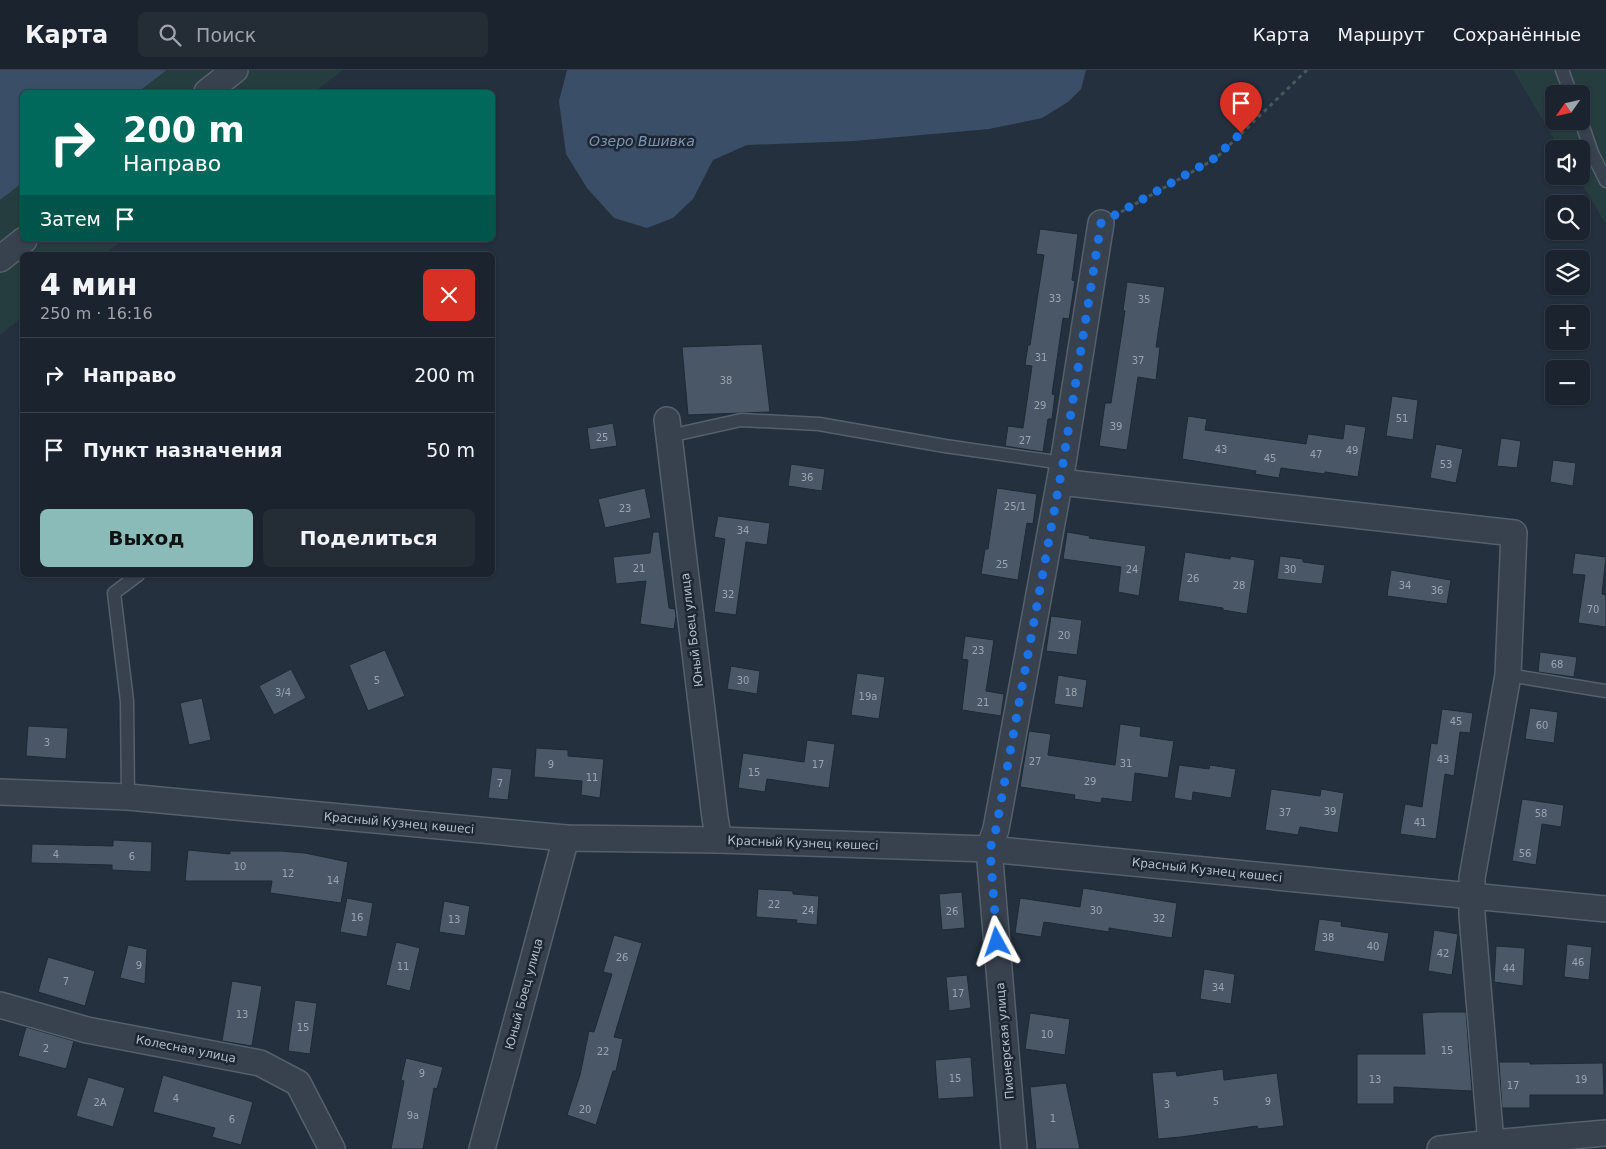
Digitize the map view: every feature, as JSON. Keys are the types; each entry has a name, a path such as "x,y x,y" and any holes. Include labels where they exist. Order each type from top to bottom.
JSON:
{"street":[{"path":"210,90 235,70"},
{"name":"Пионерская улица","path":"1014,1149 990,849 996,829 1062,472 1101,223"},
{"path":"0,259 21,242"},
{"name":"Юный Боец улица","path":"668,428 719,840"},
{"path":"1062,472 1514,533 1508,675 1472,878 1471,897 1490,1143"},
{"name":"Красный Кузнец көшесі","path":"0,792 128,797 566,838 719,840 990,849 1606,909"},
{"name":"Юный Боец улица","path":"482,1149 566,838"},
{"name":"Колесная улица","path":"0,1004 86,1030 260,1063 298,1083 332,1149"},
{"path":"1440,1149 1606,1133"}],"lane":[{"path":"1562,70 1568,85"},
{"path":"1584,130 1592,153 1606,181"},
{"path":"668,428 740,420 819,424 945,446 1062,472"},
{"path":"128,797 127,701 114,592 135,577"},
{"path":"1508,675 1606,691"}],"path":[{"path":"1101,223 1215,158 1307,70"}],"green space":[{"path":"167,70 343,70 317,90 141,90"},
{"path":"1513,70 1606,70 1606,224 1582,185 1590,185 1590,140 1555,140 1549,130 1590,130 1590,85 1545,85 1545,124"},
{"path":"20,185 20,242 120,242 107,252 20,252 20,319 0,335 0,200"}],"water":[{"path":"0,70 167,70 141,90 20,90 20,185 0,200"},
{"name":"Озеро Вшивка","path":"567,70 1086,70 1081,89 1068,102 1042,118 989,129 854,141 747,145 713,160 693,199 673,218 647,228 614,218 587,188 566,154 559,101"}],"building":[{"path":"1040,229 1078,234 1072,280 1075,281 1069,319 1063,318 1052,394 1055,395 1052,419 1048,419 1043,452 1005,446 1008,426 1023,428 1032,366 1025,365 1028,345 1030,345 1044,255 1036,254"},
{"path":"1127,282 1165,287 1156,347 1160,347 1156,380 1138,377 1127,450 1099,446 1105,403 1111,403 1125,311 1123,310"},
{"path":"762,344 770,412 688,415 682,347"},
{"path":"1392,396 1418,400 1413,440 1386,436"},
{"path":"1188,416 1207,419 1205,430 1306,444 1308,434 1343,439 1345,424 1366,427 1358,477 1281,468 1279,478 1255,474 1256,471 1182,459"},
{"path":"613,423 617,446 590,450 587,428"},
{"path":"1501,438 1521,441 1517,468 1497,466"},
{"path":"1436,444 1463,449 1456,483 1430,478"},
{"path":"1553,460 1576,463 1573,486 1550,482"},
{"path":"791,464 825,469 822,491 788,486"},
{"path":"645,488 651,518 605,528 598,499"},
{"path":"997,488 1037,494 1033,524 1027,523 1018,580 981,574 985,549 988,549"},
{"path":"718,516 770,523 767,545 746,542 736,615 714,612 725,539 714,537"},
{"path":"653,532 659,532 669,608 675,609 674,629 640,624 646,581 616,584 613,557 650,553"},
{"path":"1067,532 1090,536 1089,538 1146,546 1139,596 1118,592 1121,567 1063,559"},
{"path":"1185,552 1230,559 1231,556 1255,560 1247,614 1178,601"},
{"path":"1575,553 1606,557 1602,594 1606,595 1606,627 1578,623 1585,575 1572,574"},
{"path":"1280,556 1303,559 1303,562 1325,565 1322,584 1277,579"},
{"path":"1391,570 1451,580 1447,604 1387,596"},
{"path":"1051,616 1082,620 1077,655 1046,651"},
{"path":"965,636 994,640 986,691 1004,694 1001,716 962,710 968,660 962,659"},
{"path":"385,650 405,696 368,711 349,665"},
{"path":"1540,652 1577,657 1574,677 1538,672"},
{"path":"731,666 760,671 757,694 727,689"},
{"path":"291,669 306,698 274,715 259,686"},
{"path":"857,673 885,677 879,719 851,715"},
{"path":"1058,675 1087,680 1083,708 1054,704"},
{"path":"202,698 211,740 189,745 180,703"},
{"path":"1530,708 1558,712 1554,743 1525,739"},
{"path":"1442,709 1473,713 1470,733 1460,732 1454,776 1445,774 1436,839 1400,834 1405,804 1422,807 1431,743 1437,744"},
{"path":"1120,724 1141,727 1140,736 1174,741 1168,778 1135,773 1132,802 1102,798 1101,803 1074,799 1075,795 1020,787 1029,731 1051,734 1048,755 1115,765"},
{"path":"28,726 68,728 66,759 26,756"},
{"path":"807,740 835,744 829,788 767,779 765,792 738,788 743,753 804,762"},
{"path":"536,748 568,750 568,756 604,759 600,798 581,795 582,781 534,777"},
{"path":"1179,765 1209,769 1210,765 1236,769 1231,798 1193,792 1192,801 1174,798"},
{"path":"492,767 512,769 508,800 488,798"},
{"path":"1271,789 1320,796 1321,789 1344,793 1338,833 1300,827 1298,835 1265,830"},
{"path":"1522,799 1564,805 1561,827 1542,824 1536,865 1512,861"},
{"path":"113,840 152,842 151,872 112,870 112,865 31,863 32,844 113,846"},
{"path":"188,850 230,854 230,851 280,851 305,853 348,862 341,903 270,893 272,881 185,881"},
{"path":"1083,888 1177,903 1172,938 1109,928 1109,932 1044,922 1041,937 1015,933 1020,898 1080,907"},
{"path":"758,889 793,891 793,894 819,896 817,925 796,923 797,920 756,917"},
{"path":"962,892 965,928 942,930 939,894"},
{"path":"347,898 373,903 367,937 340,932"},
{"path":"444,901 470,906 465,936 439,932"},
{"path":"1319,919 1342,922 1341,926 1389,933 1384,962 1314,951"},
{"path":"1434,930 1458,934 1452,975 1428,971"},
{"path":"614,935 642,943 614,1037 623,1039 616,1071 613,1071 596,1125 567,1115 580,1075 589,1031 594,1032 612,974 603,972"},
{"path":"396,942 420,948 410,991 386,985"},
{"path":"1567,944 1592,947 1589,980 1564,977"},
{"path":"128,945 147,949 145,984 120,978"},
{"path":"1496,946 1525,948 1523,986 1494,982"},
{"path":"48,957 95,971 85,1006 38,992"},
{"path":"1204,969 1235,974 1231,1004 1200,999"},
{"path":"967,975 971,1008 949,1011 946,977"},
{"path":"232,981 262,986 252,1046 222,1041"},
{"path":"295,1000 317,1003 310,1054 288,1051"},
{"path":"1466,1012 1472,1091 1394,1087 1394,1104 1357,1104 1357,1054 1425,1054 1422,1013"},
{"path":"1030,1013 1070,1019 1065,1055 1025,1049"},
{"path":"26,1027 74,1041 66,1069 18,1056"},
{"path":"971,1057 974,1097 938,1099 935,1060"},
{"path":"406,1058 443,1067 437,1089 434,1088 423,1149 391,1149 404,1081 401,1080"},
{"path":"1499,1062 1530,1062 1530,1064 1603,1063 1604,1095 1530,1095 1530,1108 1502,1108"},
{"path":"1223,1069 1224,1080 1277,1073 1284,1126 1258,1129 1257,1126 1158,1139 1152,1073 1176,1071 1177,1076"},
{"path":"163,1075 253,1102 241,1145 212,1137 215,1128 153,1112"},
{"path":"88,1077 125,1088 113,1127 76,1116"},
{"path":"1066,1083 1080,1149 1036,1149 1030,1087"}],"route":[{"path":"997,942 990,849 996,829 1063,463 1101,223 1215,158 1241,133"}]}
